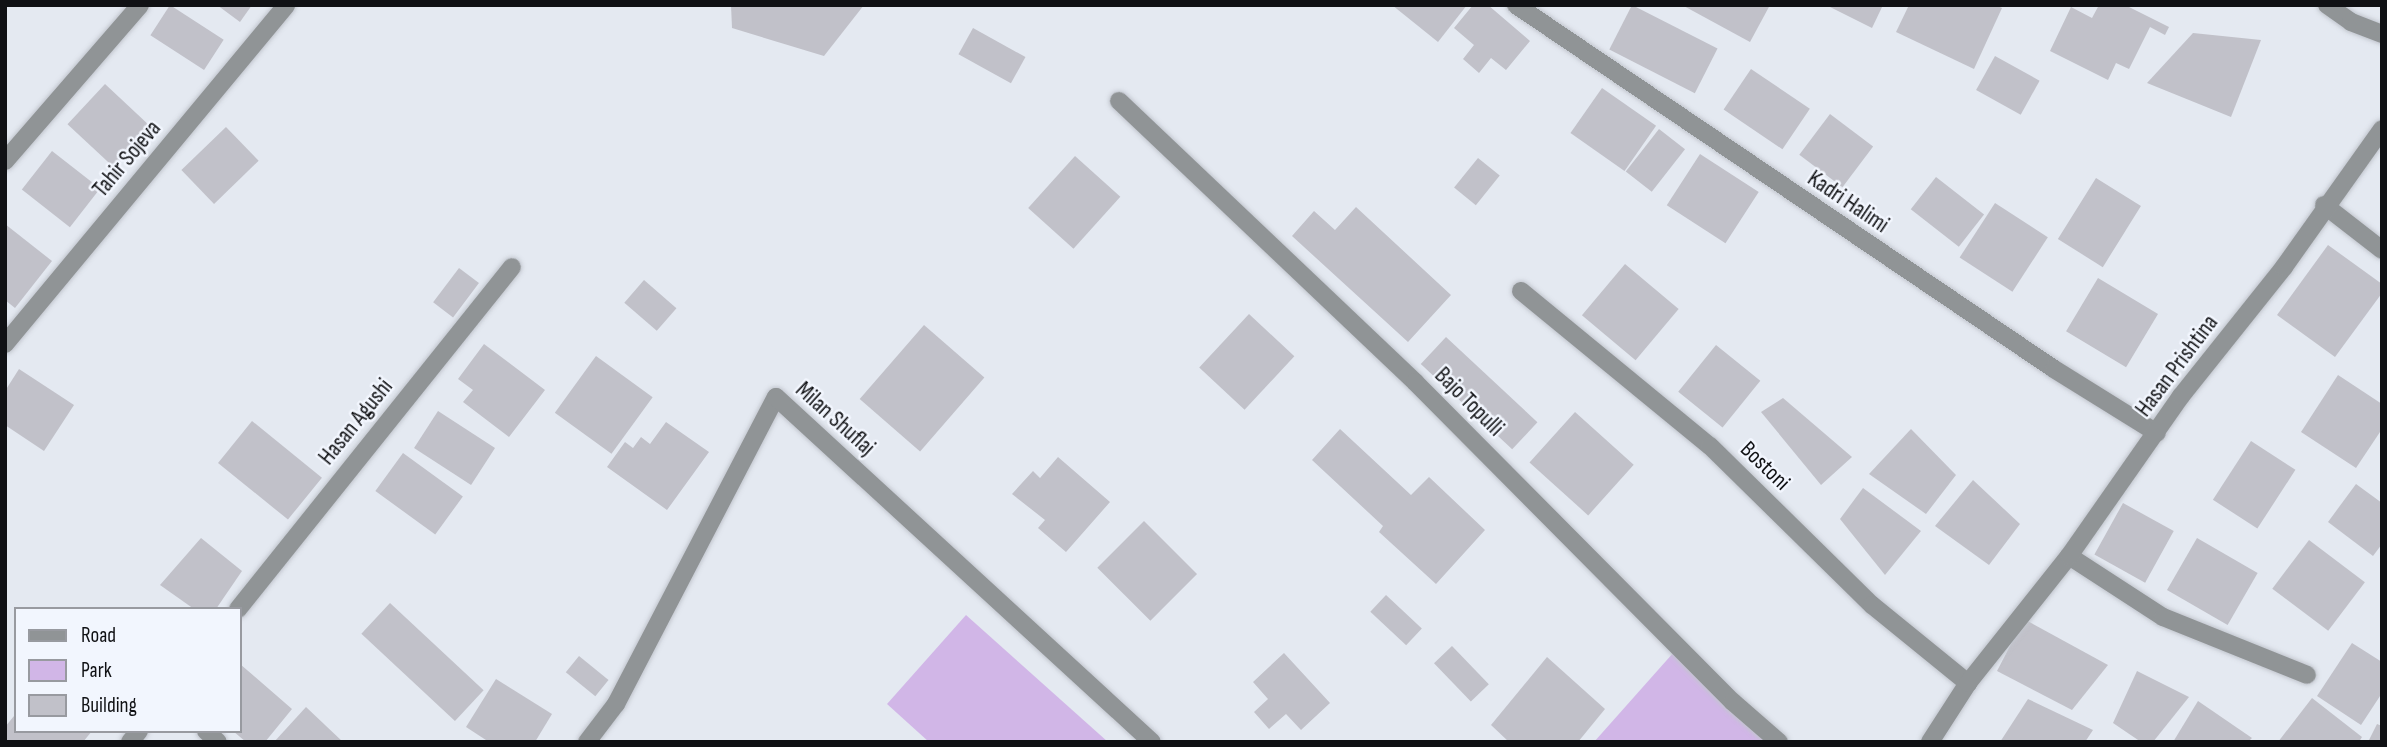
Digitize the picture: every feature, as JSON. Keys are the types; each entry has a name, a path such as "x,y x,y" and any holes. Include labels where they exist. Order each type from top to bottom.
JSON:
{"street":[{"path":"5,161 140,5"},
{"name":"Tahir Sojeva","path":"5,344 286,5"},
{"name":"Kadri Halimi","path":"1516,5 2054,369 2157,433"},
{"path":"2327,5 2351,22 2382,34"},
{"name":"Bajo Topulli","path":"1119,101 1415,383 1733,702 1779,742"},
{"name":"Hasan Prishtina","path":"1930,742 1968,683 2069,556 2157,433 2284,267 2324,205 2382,129"},
{"path":"2324,205 2382,250"},
{"name":"Hasan Agushi","path":"240,607 512,267"},
{"name":"Bostoni","path":"1521,291 1710,446 1872,604 1968,683"},
{"name":"Milan Shuflaj","path":"587,742 616,704 776,397 1152,742"},
{"path":"2069,556 2163,617 2306,675"}],"green space":[{"path":"966,615 1108,742 929,742 887,704"},
{"path":"1674,652 1775,742 1594,742"}],"building":[{"path":"170,5 224,40 204,70 150,35"},
{"path":"217,5 252,5 240,22"},
{"path":"731,5 864,5 824,56 732,28"},
{"path":"1392,5 1467,5 1438,42"},
{"path":"1473,5 1488,5 1530,41 1506,70 1491,58 1479,73 1463,59 1474,45 1454,28"},
{"path":"1632,5 1718,49 1695,93 1609,50"},
{"path":"1682,5 1770,5 1750,42"},
{"path":"1826,5 1883,5 1872,28"},
{"path":"1909,5 1995,5 2002,8 1974,69 1896,32"},
{"path":"2099,5 2125,5 2169,27 2165,35 2150,27 2129,69 2116,63 2108,80 2050,51 2071,7 2092,18"},
{"path":"973,28 1025,57 1011,83 958,54"},
{"path":"2193,33 2261,40 2231,117 2147,83"},
{"path":"1995,56 2040,81 2021,115 1976,90"},
{"path":"1751,69 1810,109 1782,149 1724,110"},
{"path":"105,84 152,128 114,168 67,124"},
{"path":"1602,88 1656,126 1625,171 1570,133"},
{"path":"1830,114 1873,146 1842,187 1799,155"},
{"path":"226,127 259,161 214,204 181,170"},
{"path":"1659,129 1685,149 1652,192 1626,172"},
{"path":"52,151 100,189 70,227 22,190"},
{"path":"1700,154 1759,192 1725,243 1667,205"},
{"path":"1075,156 1120,197 1073,249 1028,208"},
{"path":"1478,158 1500,176 1476,205 1454,188"},
{"path":"1936,177 1984,215 1959,247 1911,209"},
{"path":"2096,178 2141,206 2103,267 2058,239"},
{"path":"1995,203 2048,237 2012,292 1960,258"},
{"path":"1356,207 1451,295 1408,342 1292,236 1314,211 1335,230"},
{"path":"5,224 52,261 15,308 5,300"},
{"path":"2328,245 2382,284 2382,293 2335,357 2277,315"},
{"path":"1625,264 1679,309 1636,360 1582,315"},
{"path":"459,268 479,283 453,317 433,302"},
{"path":"2098,278 2158,314 2126,367 2066,331"},
{"path":"644,280 676,308 657,331 624,303"},
{"path":"1249,314 1294,356 1245,410 1199,367"},
{"path":"924,325 984,377 920,451 860,399"},
{"path":"1446,337 1537,422 1512,449 1421,364"},
{"path":"484,344 545,390 509,437 463,402 473,390 458,379"},
{"path":"1716,345 1760,381 1723,428 1678,392"},
{"path":"596,356 653,397 611,454 555,413"},
{"path":"19,369 74,405 44,451 5,425 5,391"},
{"path":"2338,375 2382,404 2382,429 2356,468 2301,432"},
{"path":"1783,398 1852,457 1821,485 1761,412"},
{"path":"438,411 495,448 471,485 414,448"},
{"path":"1575,412 1634,465 1588,515 1529,463"},
{"path":"252,421 322,478 288,520 218,463"},
{"path":"666,422 709,452 667,510 607,467 625,442 633,448 641,437 650,444"},
{"path":"1340,429 1411,495 1429,477 1485,530 1436,584 1379,532 1383,526 1312,460"},
{"path":"1911,429 1956,475 1926,514 1869,474"},
{"path":"2251,441 2295,470 2257,529 2213,500"},
{"path":"403,453 463,496 435,535 375,491"},
{"path":"1058,457 1110,502 1066,552 1038,528 1045,520 1012,494 1033,471 1040,478"},
{"path":"1973,480 2020,524 1989,565 1935,526"},
{"path":"2356,484 2382,503 2382,544 2373,556 2328,522"},
{"path":"1863,488 1921,531 1885,575 1840,519"},
{"path":"2123,503 2174,531 2145,583 2094,555"},
{"path":"1144,521 1197,574 1150,621 1097,568"},
{"path":"201,538 242,571 217,607 191,607 160,585"},
{"path":"2197,538 2258,573 2228,625 2167,590"},
{"path":"2309,540 2365,582 2328,631 2272,589"},
{"path":"1386,595 1422,628 1406,645 1370,612"},
{"path":"390,603 484,690 455,721 361,634"},
{"path":"2024,619 2108,665 2072,710 1997,671"},
{"path":"2352,643 2382,662 2382,693 2361,725 2317,696"},
{"path":"1452,646 1489,684 1471,701 1434,663"},
{"path":"1284,653 1330,703 1301,730 1286,714 1269,729 1254,712 1268,699 1253,682"},
{"path":"579,656 609,680 595,696 566,672"},
{"path":"1547,657 1605,709 1578,742 1509,742 1491,725"},
{"path":"242,666 292,709 265,742 246,742 235,733 242,733"},
{"path":"2137,671 2189,697 2153,742 2141,742 2113,723"},
{"path":"496,679 552,714 535,742 489,742 466,727"},
{"path":"2312,698 2362,737 2359,742 2278,742"},
{"path":"2028,699 2093,730 2085,742 2000,742"},
{"path":"2198,701 2252,738 2248,742 2173,742"},
{"path":"306,707 343,742 274,742"},
{"path":"14,716 14,733 90,733 83,742 5,742 5,727"},
{"path":"2377,724 2382,726 2382,742 2368,742"}]}
